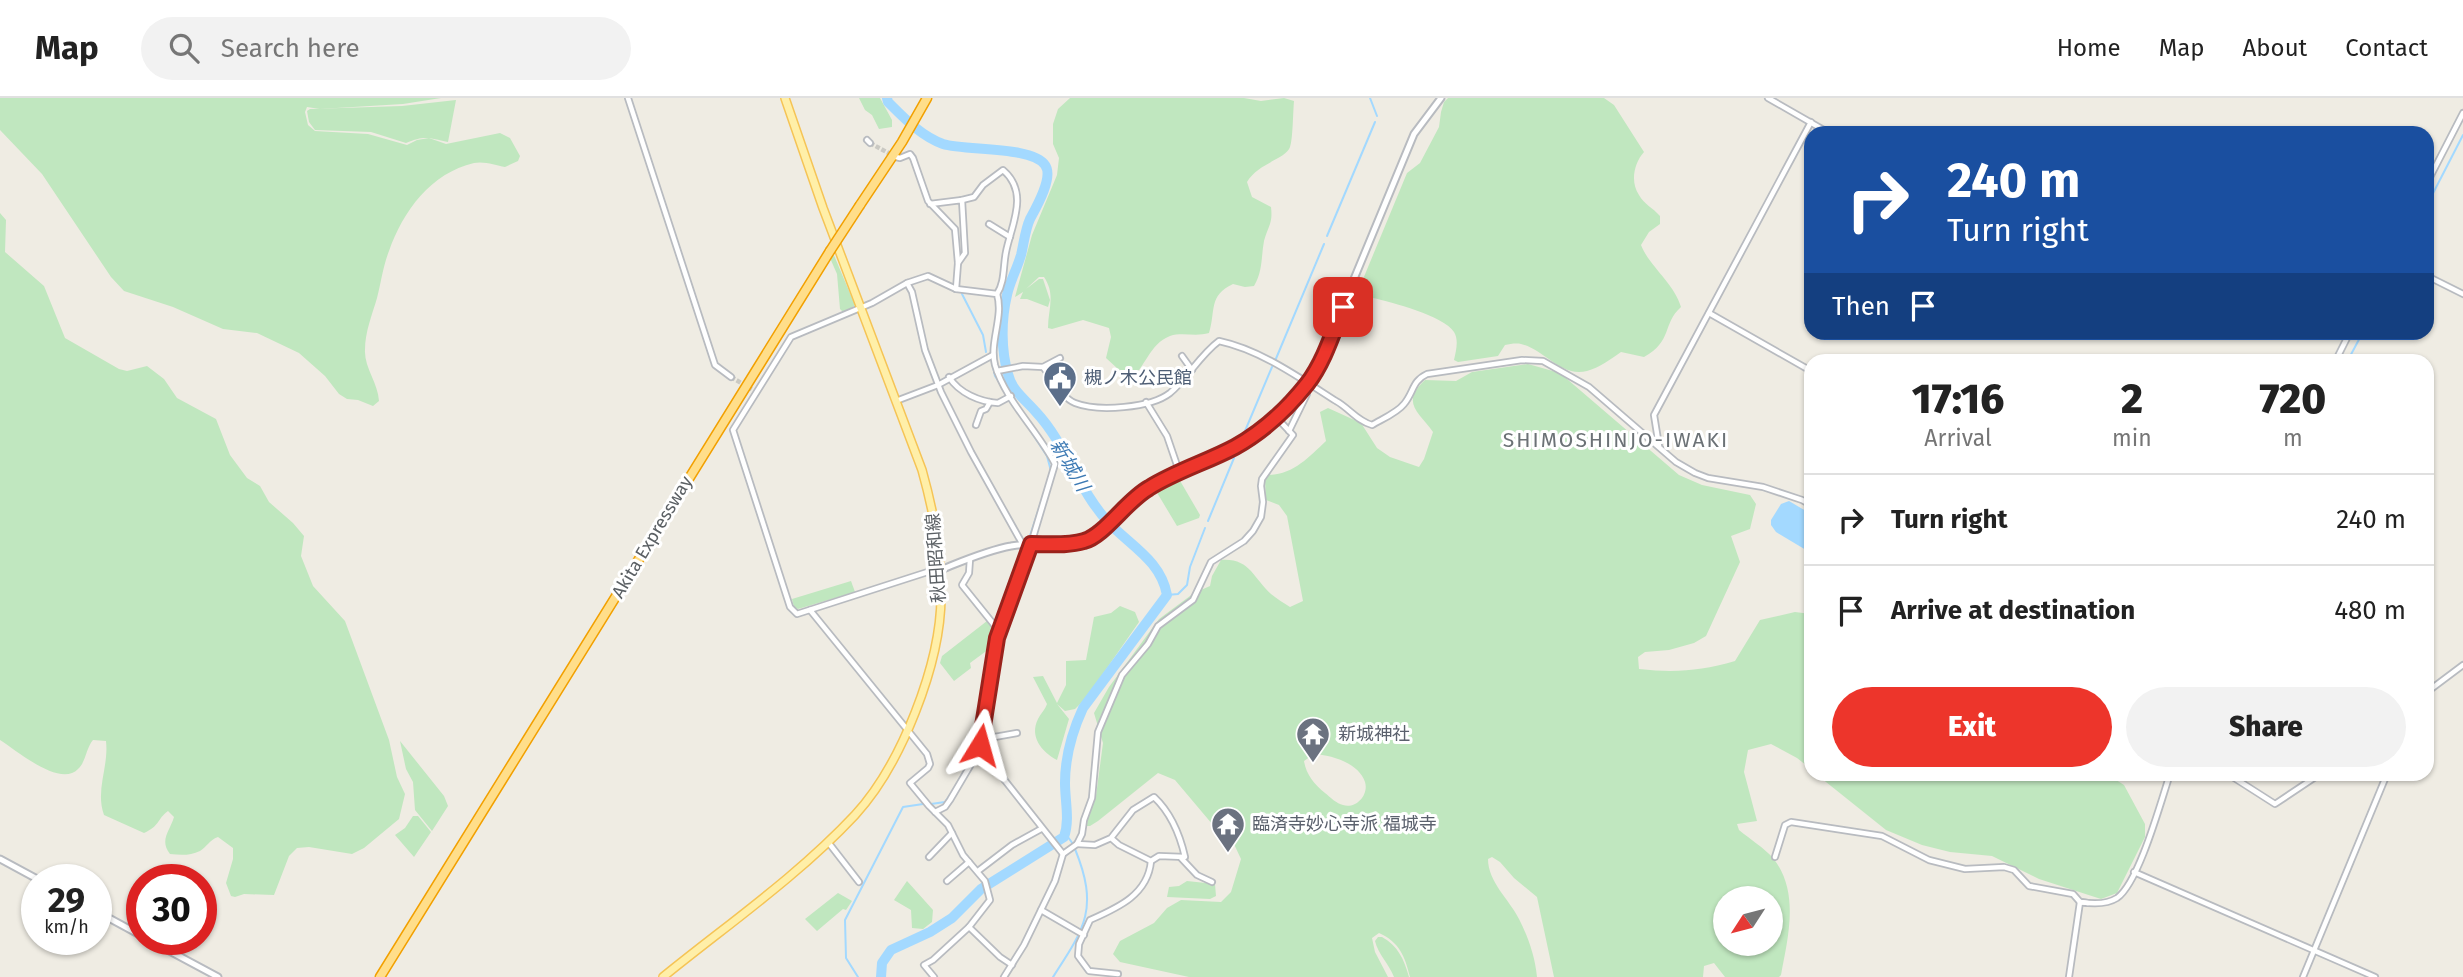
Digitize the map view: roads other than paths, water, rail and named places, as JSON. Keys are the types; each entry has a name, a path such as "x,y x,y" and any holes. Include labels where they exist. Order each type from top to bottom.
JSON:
{"highway":[{"name":"Akita Expressway","path":"380,977 830,251 902,142 926,98"}],"main road":[{"name":"秋田昭和線","path":"663,977 828,842 857,813 891,765 909,730 923,694 936,636 941,599 935,514 922,470 823,208 785,98"}],"street":[{"path":"628,98 715,365 731,377"},
{"path":"997,295 956,289 928,276 907,283 862,308 791,337 755,391 733,430 790,607 797,614 1010,546 1083,541 1100,534 1117,513 1147,488 1255,435 1276,417 1307,383 1334,329 1414,134 1441,98"},
{"path":"1768,98 1818,126"},
{"path":"2434,169 2463,113"},
{"path":"1809,126 1811,122"},
{"path":"1659,447 1654,415 1804,135"},
{"path":"896,157 909,154 913,158 930,204 955,229 958,263 956,289"},
{"path":"930,204 974,197 983,185 1003,170 1012,180 1018,210 997,295 999,304 993,355 1011,396 1055,464 1031,544 993,653 980,746 1061,853"},
{"path":"958,263 965,253 962,200"},
{"path":"989,224 1010,237"},
{"path":"2434,280 2463,294"},
{"path":"907,283 912,292 925,350 938,385 971,452 1023,545"},
{"path":"1709,313 1804,367"},
{"path":"1043,367 1066,397 1074,403 1115,408 1146,402 1170,393 1219,341 1281,367 1338,402 1364,423 1371,425 1402,407 1413,385 1427,374 1522,360 1543,361 1589,387 1676,461 1708,478 1763,487 1804,501"},
{"path":"896,401 938,385 993,355"},
{"path":"1182,356 1192,370"},
{"path":"999,371 1016,367 1043,367 1060,358"},
{"path":"949,377 958,388 978,399 998,403 1011,396"},
{"path":"1289,431 1307,394 1307,383"},
{"path":"975,425 981,411 986,409 990,402"},
{"path":"1146,402 1167,436 1180,474"},
{"path":"1061,853 1069,851 1077,844 1082,834 1092,798 1098,732 1122,675 1148,644 1158,626 1193,600 1211,562 1244,541 1261,517 1262,479 1293,435 1276,417"},
{"path":"970,559 969,573 962,585 1000,631"},
{"path":"810,610 928,754 930,764 910,783 952,833 969,862 985,881 990,900 986,906 969,927 924,965 934,977"},
{"path":"2434,687 2463,664"},
{"path":"935,812 945,807 950,800 980,746 989,738 1017,733"},
{"path":"1775,857 1786,825 1791,822 1882,836 1930,860 1965,869 2004,867 2014,870 2029,886 2073,894 2080,902 2110,901 2120,896 2134,872 2167,781"},
{"path":"2239,781 2275,804 2310,781"},
{"path":"2303,977 2384,781"},
{"path":"1077,844 1103,843 1111,838 1133,810 1154,797 1174,824 1185,857 1181,858"},
{"path":"978,871 1012,845 1041,829"},
{"path":"929,858 952,833"},
{"path":"1111,838 1151,861"},
{"path":"828,842 859,882"},
{"path":"1004,977 1024,945 1055,881 1061,853"},
{"path":"1118,974 1089,971 1078,956 1079,944 1090,920 1133,898 1142,887 1151,861 1159,856 1181,858 1197,875 1212,882"},
{"path":"0,859 21,870"},
{"path":"947,881 969,862"},
{"path":"2134,872 2375,977"},
{"path":"2069,977 2080,902"},
{"path":"1041,910 1084,935"},
{"path":"969,927 999,957 1012,965"},
{"path":"177,955 218,977"}],"water":[{"path":"1789,501 1804,510 1804,549 1776,532 1771,525 1771,520 1781,504"}],"waterway":[{"name":"新城川","path":"881,977 882,963 891,950 930,932 952,918 981,889 1064,837 1067,817 1066,763 1079,717 1167,595 1164,583 1152,563 1098,510 1056,438 1016,390 1008,374 1003,345 1005,305 1028,223 1046,184 1045,165 1038,159 1013,152 943,144 913,126 887,98"},
{"path":"1370,98 1377,116"},
{"path":"1327,236 1375,122"},
{"path":"2434,191 2463,135"},
{"path":"928,205 935,211"},
{"path":"1275,361 1324,244"},
{"path":"962,294 983,335 986,352"},
{"path":"2351,354 2359,340"},
{"path":"992,362 995,376 1002,386"},
{"path":"1245,431 1272,367"},
{"path":"1032,433 1047,456 1051,471"},
{"path":"1208,521 1234,458"},
{"path":"1028,542 1042,499"},
{"path":"1167,595 1178,594 1187,585 1190,567 1205,528"},
{"path":"999,623 1025,550"},
{"path":"977,739 996,633"},
{"path":"973,751 976,745"},
{"path":"961,777 972,754"},
{"path":"931,804 945,802 952,792"},
{"path":"858,977 846,958 845,920 903,807 923,804"},
{"path":"1065,833 1073,844"},
{"path":"1053,977 1073,945 1085,917 1086,887 1075,849"}],"tunnel":[{"path":"870,143 892,155"},
{"path":"731,377 753,390"}],"place":[{"name":"槻ノ木公民館","path":"1060,408"},
{"name":"新城神社","path":"1313,764"},
{"name":"臨済寺妙心寺派 福城寺","path":"1228,854"}],"district":[{"name":"SHIMOSHINJO-IWAKI","path":"1616,440"}]}
